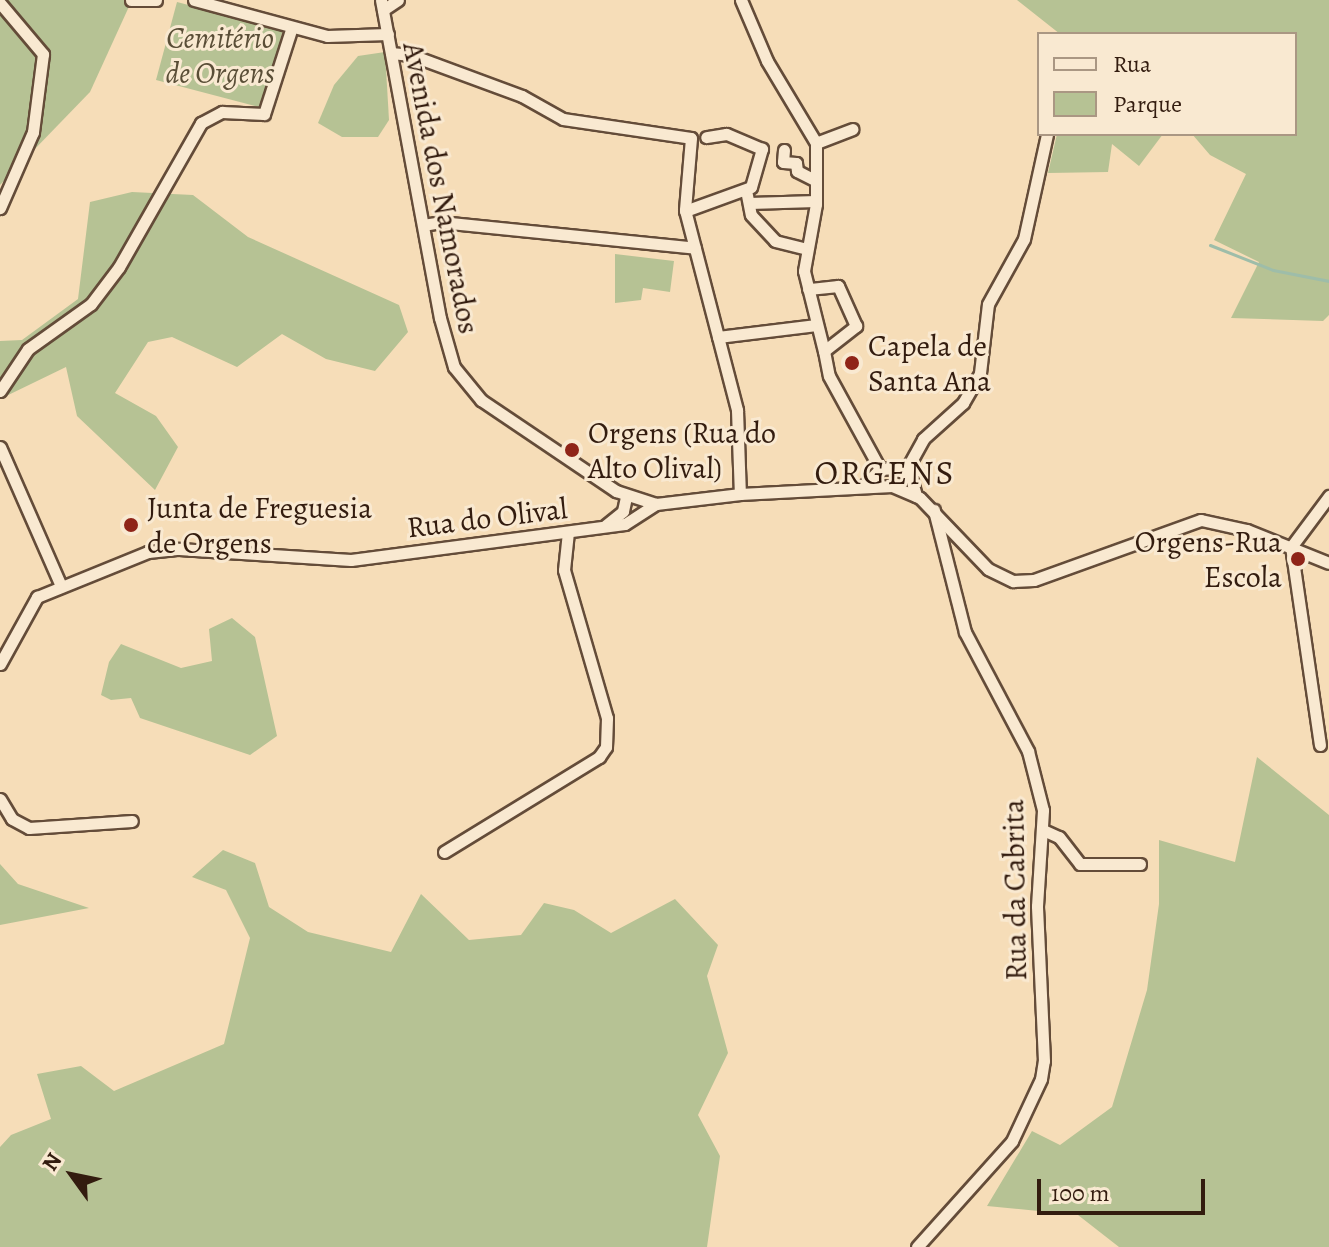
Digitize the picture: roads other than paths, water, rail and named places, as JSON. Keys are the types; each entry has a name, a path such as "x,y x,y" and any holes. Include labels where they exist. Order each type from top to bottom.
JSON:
{"street":[{"path":"131,0 156,0"},
{"path":"194,0 291,30 327,36 388,34"},
{"path":"382,5 398,0"},
{"path":"741,0 767,61 816,143 816,201 806,249 808,289 829,376 880,469"},
{"path":"0,3 43,54 33,132 0,208"},
{"name":"Avenida dos Namorados","path":"382,5 423,225 454,367 481,400 626,497 656,504 740,494 892,486 916,496 934,510 988,569 1013,581 1034,580 1201,520 1247,530 1329,563"},
{"path":"0,391 28,349 91,304 110,279 201,123 222,112 264,114 291,30"},
{"path":"391,53 411,55 522,96 563,119 691,138 685,211 737,410 740,494"},
{"path":"816,143 852,129"},
{"path":"905,472 923,439 963,403 980,373 988,304 1021,248 1047,136"},
{"path":"706,137 738,137 762,149 746,190 751,215 779,244 806,249"},
{"path":"758,162 784,156 796,163 797,171 815,180"},
{"path":"685,211 746,190"},
{"path":"749,203 816,201"},
{"path":"423,225 695,248"},
{"path":"808,289 838,286 856,326 824,351"},
{"path":"718,337 816,325"},
{"path":"0,447 60,584"},
{"path":"880,469 905,472"},
{"path":"863,487 880,469"},
{"path":"905,472 916,496"},
{"path":"1320,745 1291,547 1329,496"},
{"name":"Rua do Olival","path":"598,529 623,511 626,497"},
{"name":"Rua do Olival","path":"0,664 28,608 60,584 152,551 351,560 598,529 625,524 656,504"},
{"name":"Rua da Cabrita","path":"917,1247 1003,1154 1041,1079 1037,869 1043,830 1028,751 965,632 934,510"},
{"path":"444,852 599,757 606,747 607,718 564,570 568,532"},
{"path":"0,799 12,819 29,828 132,821"},
{"path":"1043,830 1066,843 1080,864 1140,864"}],"waterway":[{"path":"1210,245 1273,270 1329,281"}],"place":[{"name":"Capela de Santa Ana","path":"852,363"},
{"name":"Orgens (Rua do Alto Olival)","path":"572,450"},
{"name":"Junta de Freguesia de Orgens","path":"131,525"},
{"name":"Orgens-Rua Escola","path":"1298,559"}],"district":[{"name":"ORGENS","path":"885,473"}],"park label":[{"name":"Cemitério de Orgens","path":"220,55"}]}
